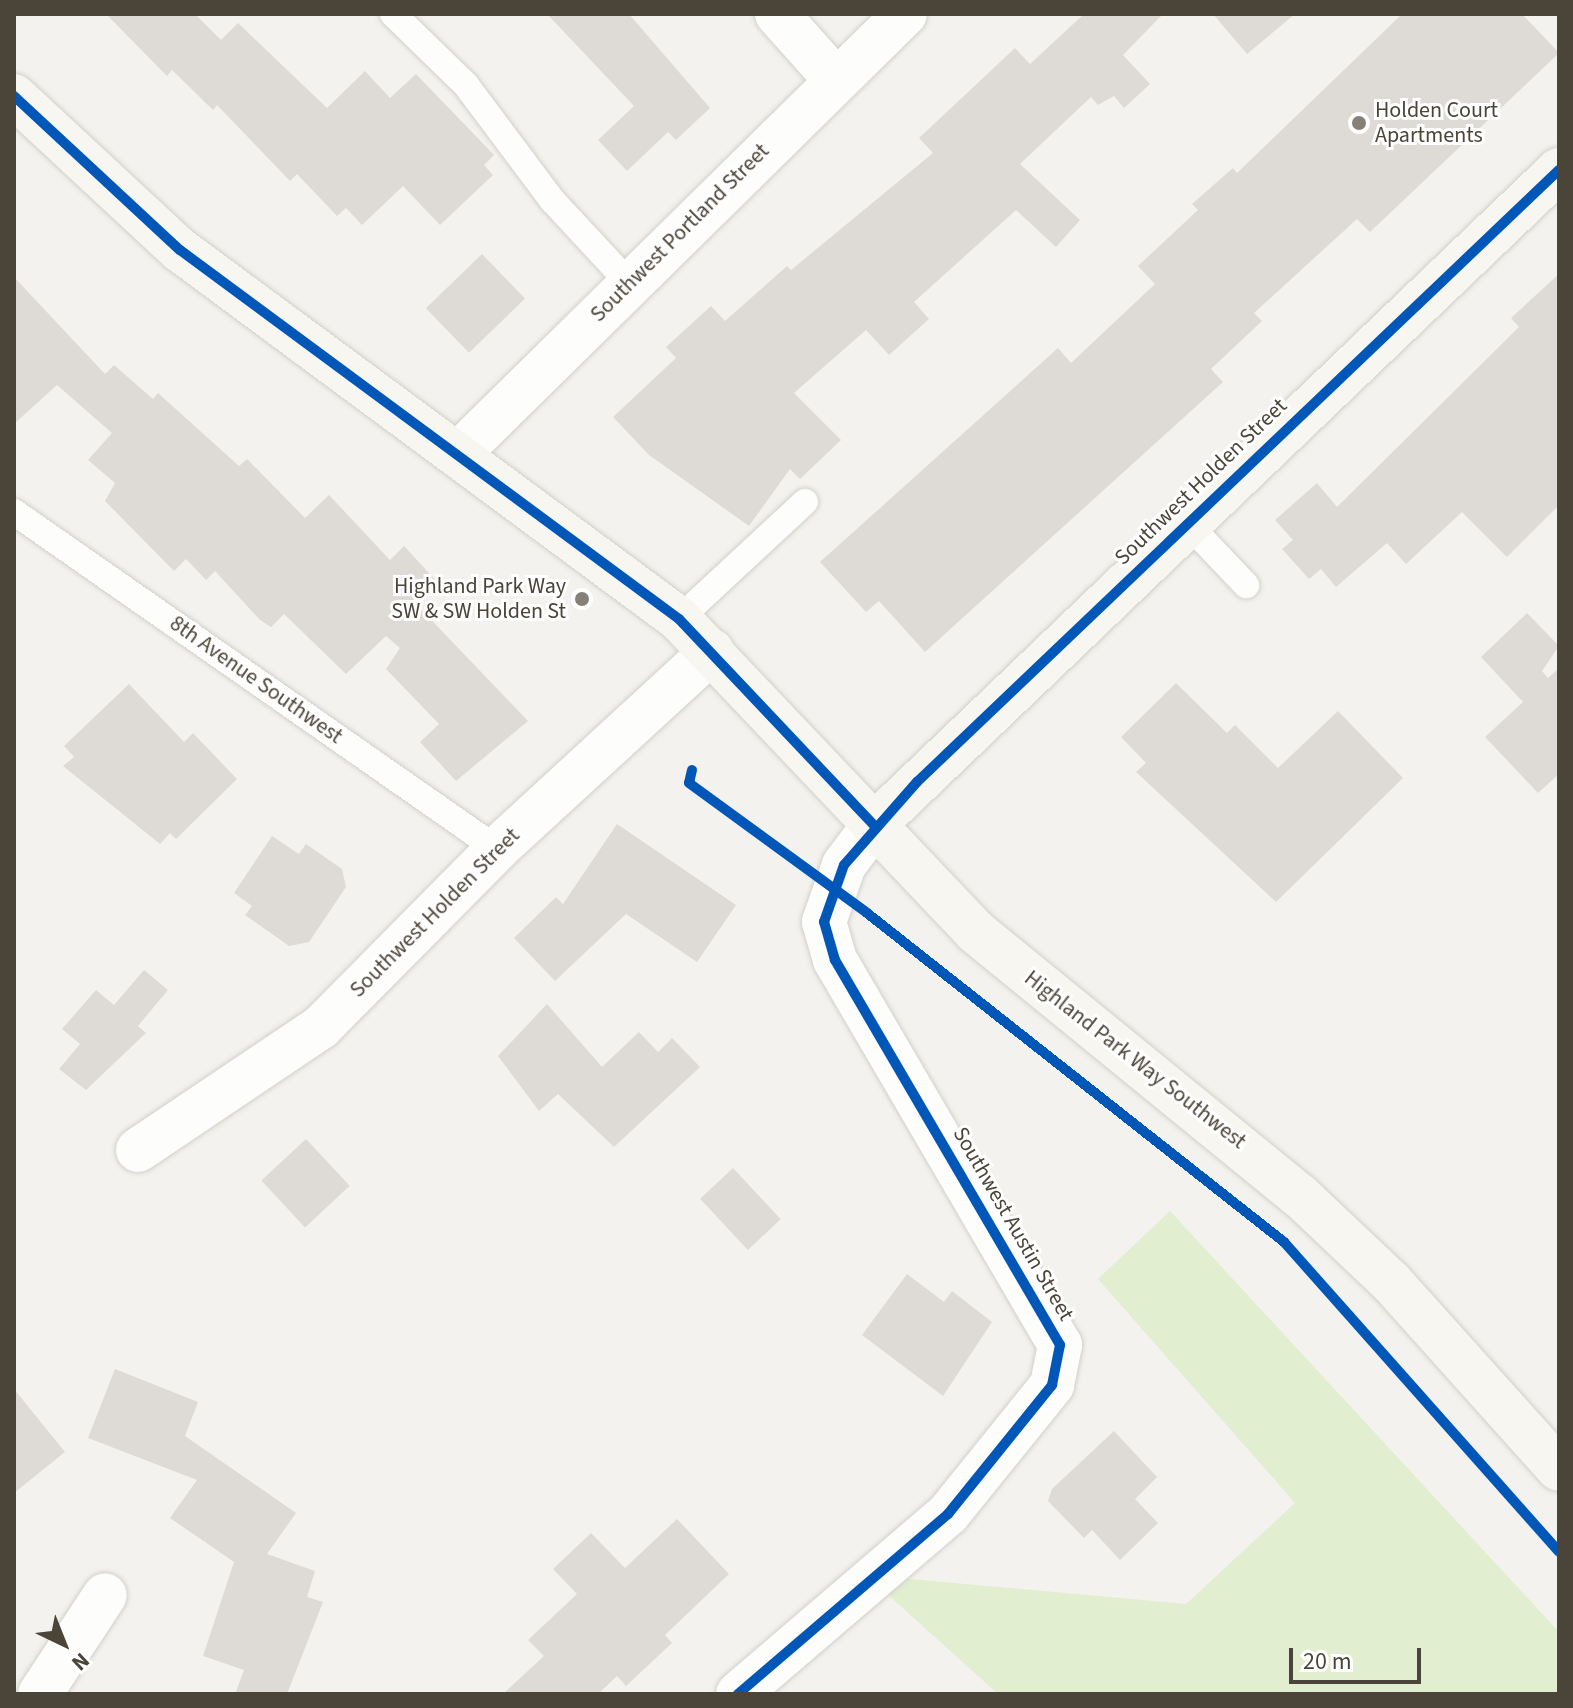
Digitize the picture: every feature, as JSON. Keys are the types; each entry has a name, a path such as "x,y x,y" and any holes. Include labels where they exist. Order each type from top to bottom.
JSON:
{"street":[{"path":"777,14 836,80"},
{"name":"Southwest Portland Street","path":"458,454 905,14"},
{"name":"Highland Park Way Southwest","path":"14,96 180,250 679,619 976,932 1300,1196 1391,1282 1559,1469"},
{"name":"Southwest Holden Street","path":"874,825 1559,170"},
{"name":"Southwest Holden Street","path":"138,1150 321,1027 497,849 712,651"},
{"name":"Southwest Austin Street","path":"738,1694 948,1514 1052,1385 1060,1345 835,960 824,922 844,865 874,825"},
{"path":"40,1694 105,1595"}],"lane":[{"path":"393,14 466,85 552,200 629,283"},
{"path":"679,619 805,502"},
{"name":"8th Avenue Southwest","path":"14,512 497,849"},
{"path":"1187,523 1246,585"}],"green space":[{"path":"1170,1211 1559,1632 1559,1694 998,1694 866,1575 1186,1604 1295,1503 1098,1279"}],"building":[{"path":"106,14 195,14 221,40 238,23 327,108 365,71 390,98 416,74 494,155 484,165 493,175 440,225 403,186 362,225 346,208 337,216 297,174 290,181 217,105 213,110 172,70 167,76"},
{"path":"547,14 629,14 710,108 676,140 668,132 627,171 598,140 634,106"},
{"path":"1084,14 1163,14 1123,55 1150,84 1124,108 1114,96 1098,105 1091,97 1020,164 1080,220 1056,247 1016,210 914,302 929,319 889,355 866,330 794,393 841,440 800,479 790,469 749,526 649,455 613,417 676,358 666,347 711,306 725,321 787,266 791,270 933,153 919,138 1015,48 1030,64"},
{"path":"1213,14 1295,14 1247,54"},
{"path":"1402,14 1522,14 1559,53 1370,232 1357,219 1254,313 1262,321 1211,369 1223,382 925,652 879,601 866,612 820,562 1058,348 1071,363 1155,284 1138,266 1198,210 1192,204 1233,168 1237,173"},
{"path":"482,254 525,299 469,353 426,308"},
{"path":"1559,274 1559,505 1507,557 1462,512 1406,564 1387,543 1336,587 1321,569 1309,579 1282,549 1293,540 1275,520 1317,483 1337,507 1519,327 1511,318"},
{"path":"14,277 105,374 114,365 153,399 158,393 239,466 247,459 305,518 329,495 390,560 404,546 440,585 418,606 528,721 456,781 420,742 439,724 386,669 400,648 386,636 346,674 284,614 271,627 260,620 215,571 206,580 186,559 174,571 105,501 115,483 88,460 112,433 57,385 14,424"},
{"path":"1527,613 1559,646 1542,671 1548,678 1559,668 1559,774 1538,793 1485,737 1523,702 1481,657"},
{"path":"1176,683 1227,733 1235,725 1278,768 1338,711 1403,778 1276,902 1136,772 1146,763 1121,737"},
{"path":"129,684 184,742 193,733 237,779 176,839 170,833 160,844 63,766 74,757 64,746"},
{"path":"617,824 736,905 697,962 626,914 555,981 514,938 556,897 563,904"},
{"path":"272,836 299,854 306,844 342,869 346,887 309,942 289,946 245,915 252,906 234,893"},
{"path":"144,970 168,990 138,1026 146,1033 86,1090 59,1069 80,1044 62,1029 96,990 114,1005"},
{"path":"547,1004 602,1067 639,1032 658,1052 672,1038 700,1067 614,1147 558,1094 539,1111 498,1056"},
{"path":"306,1139 350,1186 305,1227 261,1181"},
{"path":"733,1168 781,1219 748,1250 700,1199"},
{"path":"907,1274 944,1302 952,1291 992,1322 943,1396 862,1335"},
{"path":"115,1369 198,1402 185,1436 296,1513 267,1554 315,1571 307,1597 323,1602 287,1694 235,1694 244,1670 203,1656 234,1562 170,1518 197,1480 88,1438"},
{"path":"14,1389 65,1452 14,1493"},
{"path":"1114,1431 1157,1477 1135,1499 1158,1523 1120,1560 1092,1530 1084,1538 1048,1501 1052,1489"},
{"path":"677,1519 729,1574 665,1635 672,1643 626,1686 617,1676 598,1694 503,1694 544,1656 528,1640 577,1594 553,1569 591,1533 625,1568"}],"cycle path":[{"path":"14,96 180,250 679,619 874,825"},
{"path":"738,1694 948,1514 1052,1385 1060,1345 835,960 824,922 844,865 917,782 1559,170"},
{"path":"692,770 689,783 867,913 1284,1242 1559,1552"}],"place":[{"name":"Holden Court Apartments","path":"1359,123"},
{"name":"Highland Park Way SW & SW Holden St","path":"582,599"}]}
